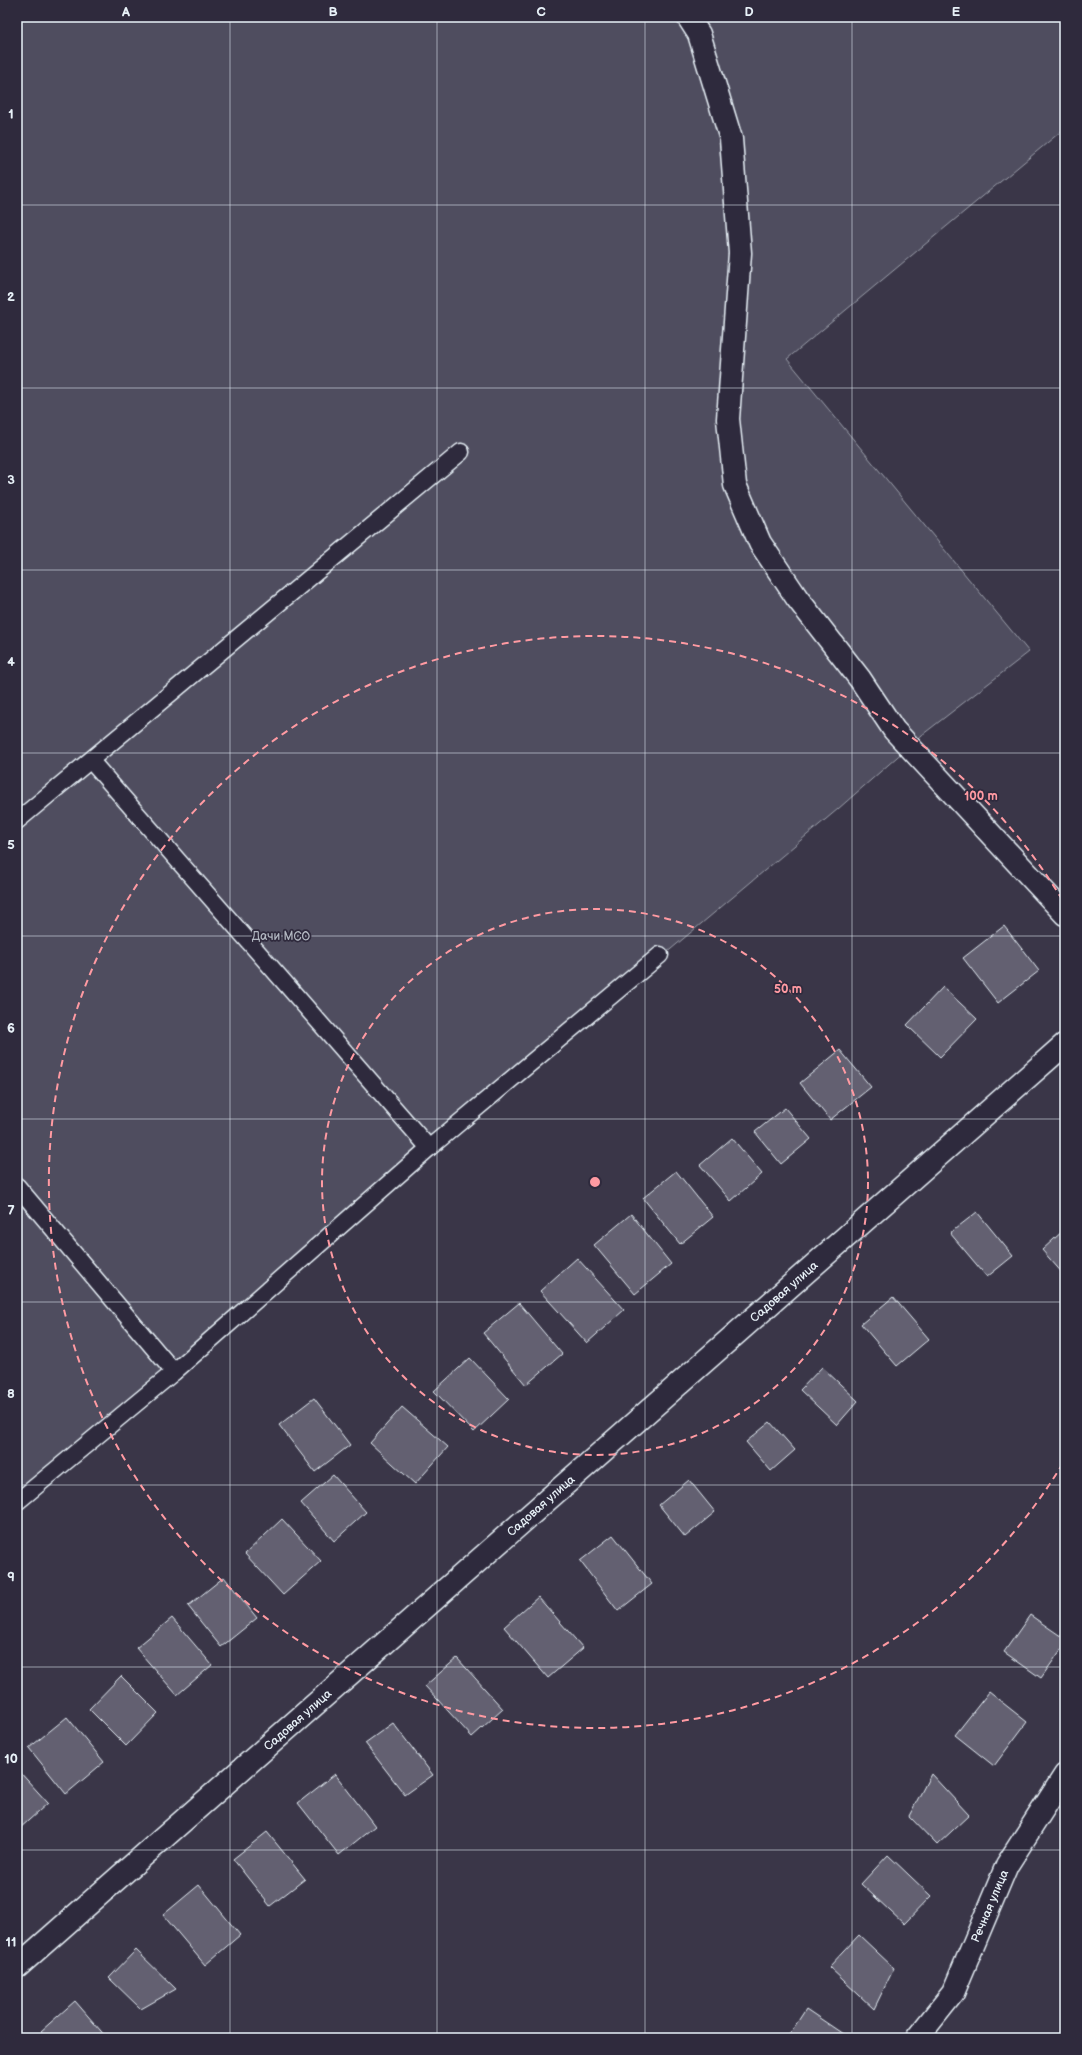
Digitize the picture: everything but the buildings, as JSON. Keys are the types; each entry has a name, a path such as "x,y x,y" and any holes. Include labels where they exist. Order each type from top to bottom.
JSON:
{"street":[{"path":"688,17 699,34 731,138 740,253 728,420 735,485 760,543 797,598 860,678 894,730 1065,914"},
{"name":"Садовая улица","path":"17,1967 1065,1044"},
{"name":"Речная улица","path":"917,2038 953,1993 1008,1865 1065,1775"}],"lane":[{"path":"17,821 461,452"},
{"path":"90,761 429,1148"},
{"path":"17,1502 174,1372 429,1148 660,955"},
{"path":"17,1186 174,1372"}],"green space":[{"name":"Дачи МСО","path":"17,17 1065,17 1065,128 787,359 1029,652 922,735 838,809 336,1230 17,1501"}]}
